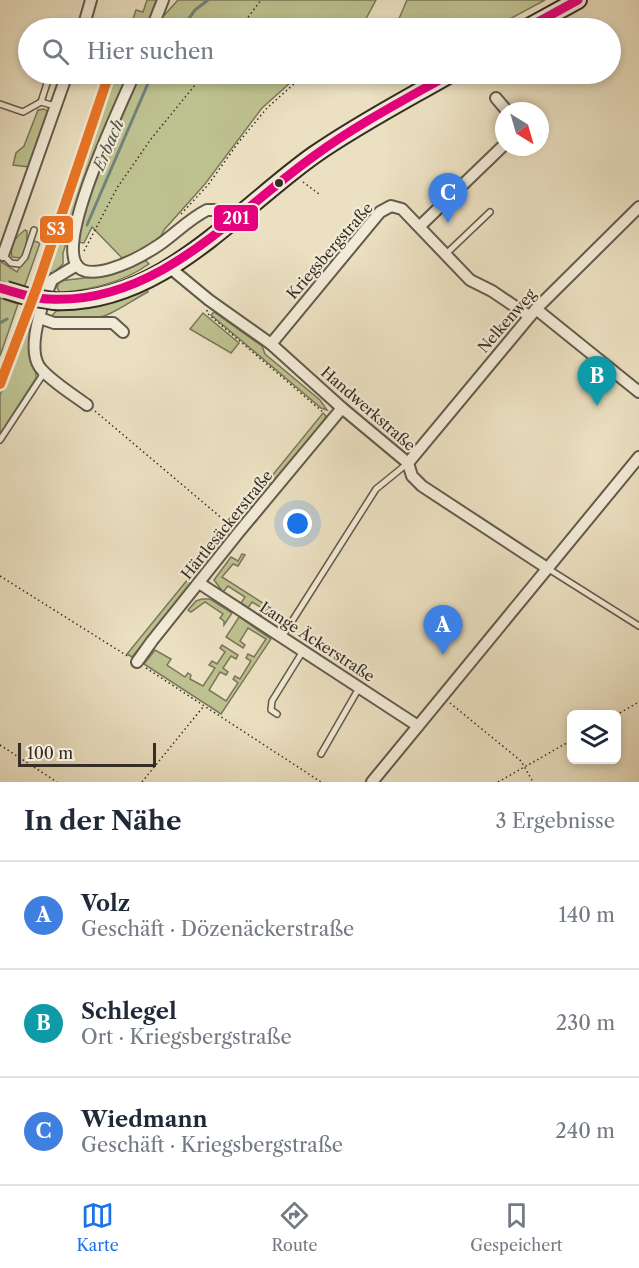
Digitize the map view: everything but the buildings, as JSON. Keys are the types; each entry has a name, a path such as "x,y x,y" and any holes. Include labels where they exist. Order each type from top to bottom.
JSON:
{"street":[{"path":"156,18 164,0"},
{"path":"545,18 578,0"},
{"path":"85,18 89,1"},
{"path":"2,254 64,84"},
{"path":"130,84 79,212 73,245 77,265 83,270 94,272 138,258 207,210 214,210 234,219"},
{"path":"3,289 36,299 82,300 104,296 142,282 206,242 292,171 336,141 433,84"},
{"path":"496,98 499,102"},
{"path":"420,226 495,154"},
{"name":"Kriegsbergstraße","path":"271,344 380,212 391,206 402,208 471,280 532,312 639,392"},
{"name":"Nelkenweg","path":"408,463 532,312 639,207"},
{"path":"77,265 52,280 40,318 33,353 41,370 87,405"},
{"name":"Handwerkstraße","path":"169,267 209,300 271,344 408,463 412,476 422,486 547,568"},
{"path":"40,318 54,323 113,323 123,332"},
{"name":"Härtlesäckerstraße","path":"137,662 155,643 239,532 342,408"},
{"path":"372,782 639,457"},
{"name":"Lange Äckerstraße","path":"199,583 418,726"}],"lane":[{"path":"0,104 23,112 40,102 46,84"},
{"path":"40,102 56,106"},
{"path":"446,254 490,212"},
{"path":"2,254 11,263 19,264 25,257 33,230"},
{"path":"0,440 42,376 41,370"},
{"path":"282,637 376,489 408,463"},
{"path":"547,568 639,626"},
{"path":"277,714 271,710 272,701 303,651"},
{"path":"321,754 360,687"}],"path":[{"path":"248,18 261,0"},
{"path":"77,265 117,188 151,139 196,84"},
{"path":"176,220 208,185 267,108 294,84"},
{"path":"292,171 319,194"},
{"path":"209,300 207,312 332,420"},
{"path":"87,405 239,532"},
{"path":"0,576 321,782"},
{"path":"442,697 525,767 533,782"},
{"path":"621,712 639,702"},
{"path":"142,782 204,706"},
{"path":"498,782 567,743"},
{"path":"0,745 57,782"}],"green space":[{"path":"147,0 159,0 153,18 133,18 136,10 143,12"},
{"path":"178,0 376,0 366,18 162,18"},
{"path":"407,0 545,0 512,18 399,18"},
{"path":"112,84 127,84 78,207 63,253 63,264 53,273 47,272"},
{"path":"133,84 289,84 262,108 205,184 152,245 122,258 92,227 84,243 77,242 82,210"},
{"path":"38,110 47,111 46,118 29,167 13,165 16,153 24,146"},
{"path":"25,230 27,231 27,242 23,255 21,258 12,257 14,241"},
{"path":"34,241 40,243 24,288 0,281 0,261 17,272"},
{"path":"145,260 149,264 139,271 106,284 60,293 57,288 59,281 110,275"},
{"path":"146,287 148,292 105,316 82,319 51,317 56,311 102,303"},
{"path":"0,298 18,304 0,356"},
{"path":"214,312 262,346 265,354 320,400 327,410 321,408 211,315"},
{"path":"203,313 239,343 231,353 190,329"},
{"path":"30,320 34,321 36,378 0,434 0,395"},
{"path":"323,413 326,416 324,421 132,657 127,654"},
{"path":"242,554 245,555 238,566 233,564 222,577 280,614 276,621 274,619 276,617 265,610 261,616 259,614 262,608 252,602 248,608 241,603 245,597 228,586 223,592 214,580 231,557 238,561"},
{"path":"210,599 232,613 224,625 224,621 220,618 223,614 205,602 191,612 188,610 196,601"},
{"path":"239,617 271,639 221,714 144,664 155,650 171,659 167,665 185,677 188,673 191,675 190,679 203,686 215,668 209,665 212,661 217,664 225,652 220,648 222,645 238,655 236,659 231,656 223,668 228,672 226,675 220,672 209,690 226,701 238,683 233,679 235,676 240,679 251,661 246,658 248,654 254,657 266,639 248,628 240,641 245,645 243,648 226,637"}],"waterway":[{"name":"Erbach","path":"189,18 208,0"},
{"name":"Erbach","path":"87,225 148,84"},
{"name":"Erbach","path":"0,323 7,319"}],"transit line":[{"name":"201","path":"545,18 578,0"},
{"name":"S3","path":"0,384 37,287 106,84"},
{"name":"201","path":"0,288 43,299 88,297 125,287 159,272 192,252 330,145 380,113 432,84"}],"place":[{"name":"Wiedmann","path":"448,223"},
{"name":"Schlegel","path":"597,406"},
{"name":"Volz","path":"443,655"}]}
